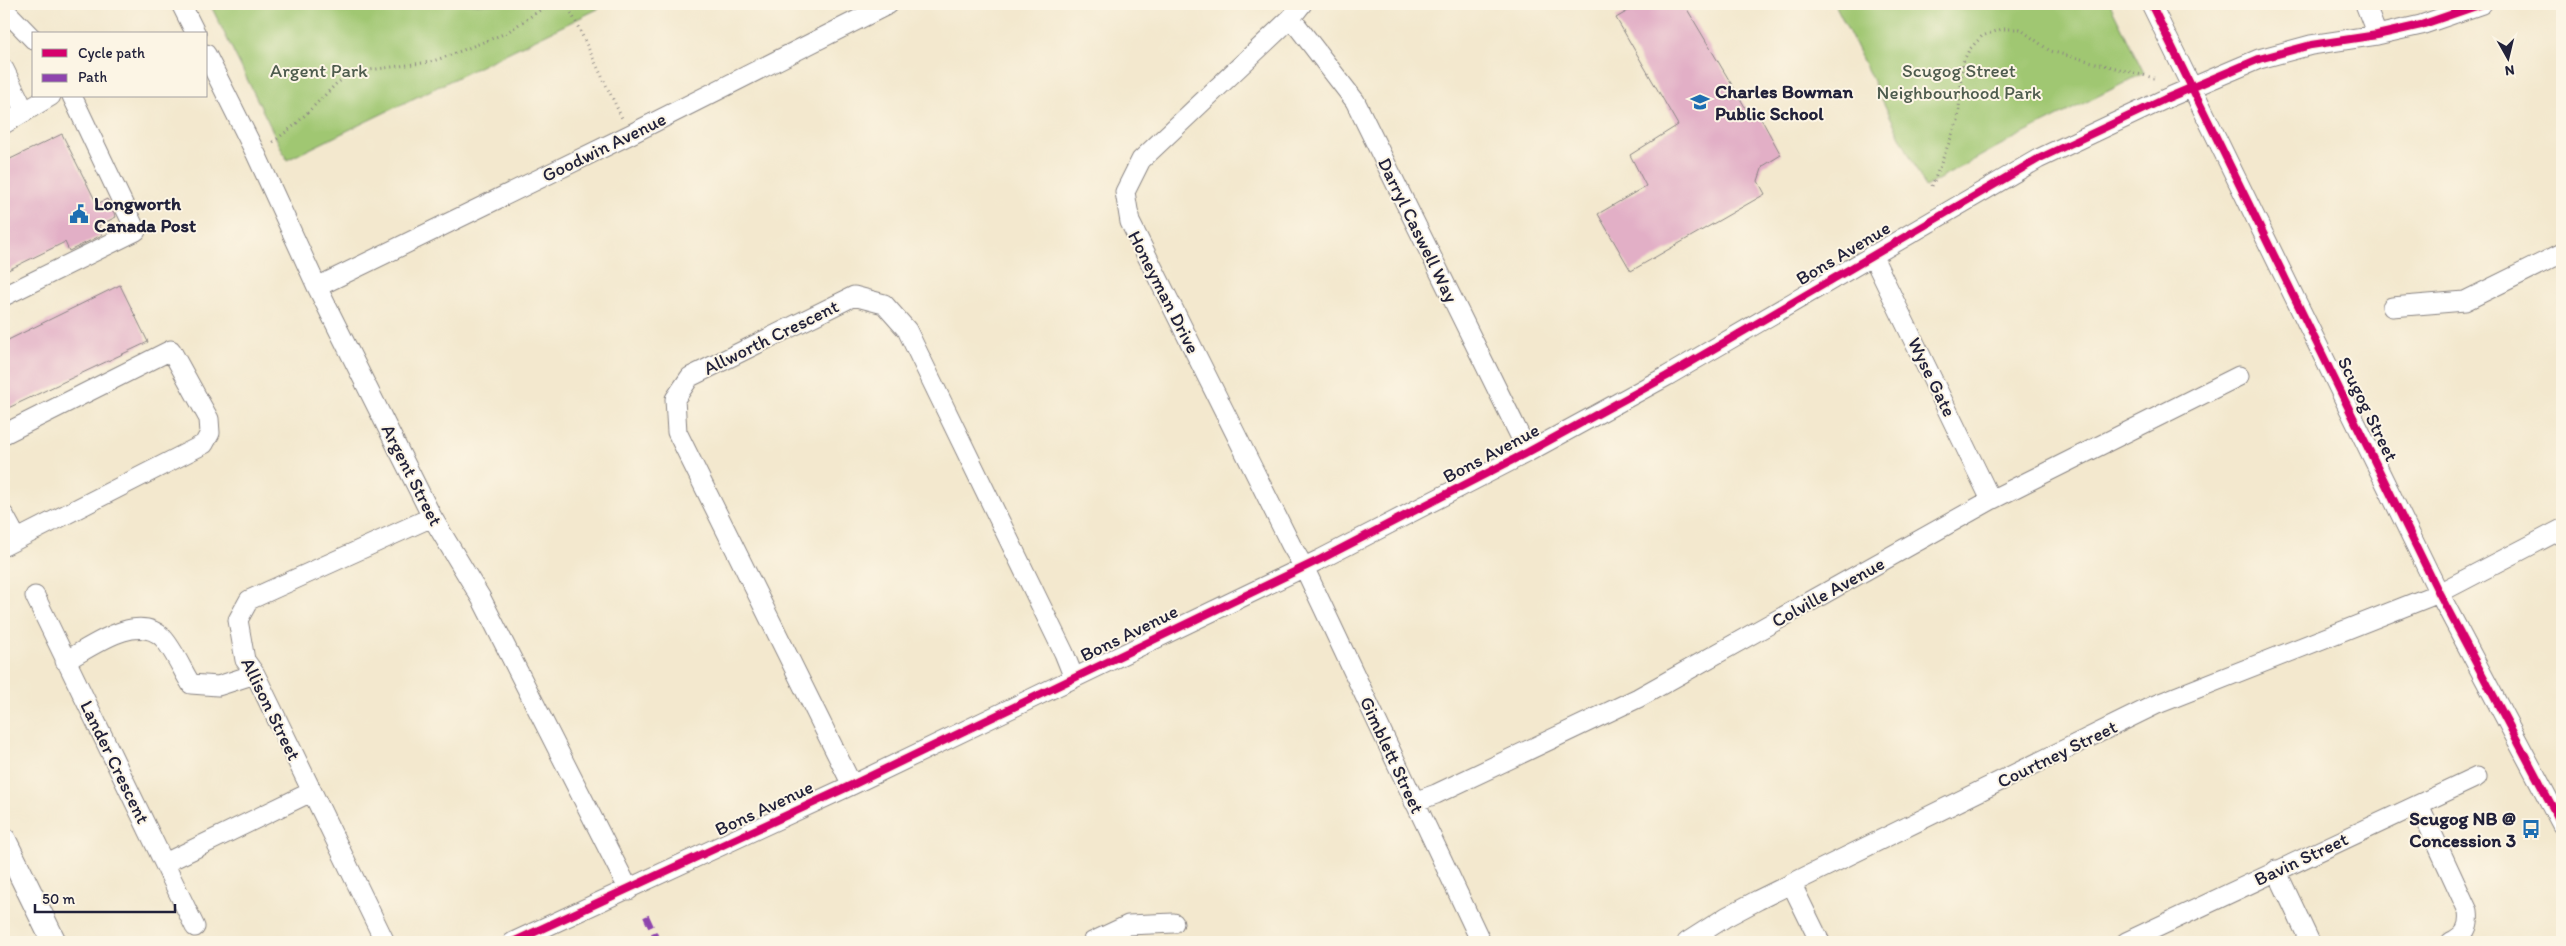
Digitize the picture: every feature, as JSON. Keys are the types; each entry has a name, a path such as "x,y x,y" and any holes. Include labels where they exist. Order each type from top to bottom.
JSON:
{"main road":[{"path":"4,840 54,942"}],"street":[{"path":"181,4 195,32"},
{"name":"Goodwin Avenue","path":"318,287 631,134 889,4"},
{"name":"Scugog Street","path":"2151,4 2439,593 2562,825"},
{"path":"2365,4 2377,35"},
{"name":"Bons Avenue","path":"513,942 629,890 852,785 1304,567 1528,452 1667,376 2038,159 2165,99 2259,59 2283,52 2421,25 2482,4"},
{"path":"4,9 32,38"},
{"name":"Darryl Caswell Way","path":"1297,11 1355,101 1528,452"},
{"name":"Honeyman Drive","path":"1297,11 1141,160 1125,192 1130,222 1291,545 1304,567"},
{"name":"Argent Street","path":"208,58 256,154 318,287 432,517 481,598 629,890"},
{"path":"4,69 25,112"},
{"path":"4,124 48,98"},
{"path":"4,296 136,231 73,98"},
{"path":"2392,307 2465,301 2562,253"},
{"name":"Wyse Gate","path":"1872,255 1991,500"},
{"name":"Allworth Crescent","path":"852,785 677,432 675,399 690,376 845,300 854,296 884,304 907,330 1064,653 1074,678"},
{"path":"4,434 172,350 210,419 210,433 204,444 10,543 4,515"},
{"name":"Colville Avenue","path":"1414,802 1436,794 1638,698 1991,500 2239,376"},
{"name":"Allison Street","path":"385,942 254,674 245,660 238,620 249,600 432,517"},
{"name":"Courtney Street","path":"1687,942 1726,917 2155,705 2439,593 2562,529"},
{"name":"Gimblett Street","path":"1304,567 1481,942"},
{"name":"Lander Crescent","path":"35,596 195,927"},
{"path":"65,661 128,627 152,629 163,638 191,684 218,686 254,674"},
{"name":"Bavin Street","path":"2126,942 2477,777"},
{"path":"165,863 311,792"},
{"path":"2419,805 2468,911 2469,923 2464,934 2451,942"},
{"path":"2276,870 2310,942"},
{"path":"1792,885 1820,942"},
{"path":"1092,942 1128,925 1174,923"}],"path":[{"path":"273,142 295,125 337,83 354,72 430,62 448,56 506,33 550,4"},
{"path":"567,4 625,123"},
{"path":"1932,186 1958,120 1963,62 1969,50 1982,36 2002,29 2020,29 2050,51 2154,78"}],"green space":[{"name":"Argent Park","path":"210,4 605,4 606,5 287,160"},
{"name":"Scugog Street Neighbourhood Park","path":"1835,4 2110,4 2144,73 1999,146 1925,187"}],"building":[{"path":"1640,4 1684,4 1751,117 1758,113 1781,155 1763,166 1758,181 1765,194 1631,271 1598,214 1646,186 1630,155 1678,125 1616,18"},
{"path":"62,134 97,204 107,199 116,217 98,226 102,235 69,251 65,242 4,272 4,162"},
{"path":"120,285 148,342 4,410 4,342"}],"marked path":[{"path":"646,916 658,942"}],"cycle path":[{"path":"2151,4 2439,593 2562,825"},
{"path":"513,942 852,785 1321,559 1528,452 1667,376 2038,159 2165,99 2259,59 2311,45 2377,35 2421,25 2482,4"}],"place":[{"name":"Charles Bowman Public School","path":"1700,102"},
{"name":"Longworth Canada Post","path":"79,214"},
{"name":"Scugog NB @ Concession 3","path":"2531,829"}]}
